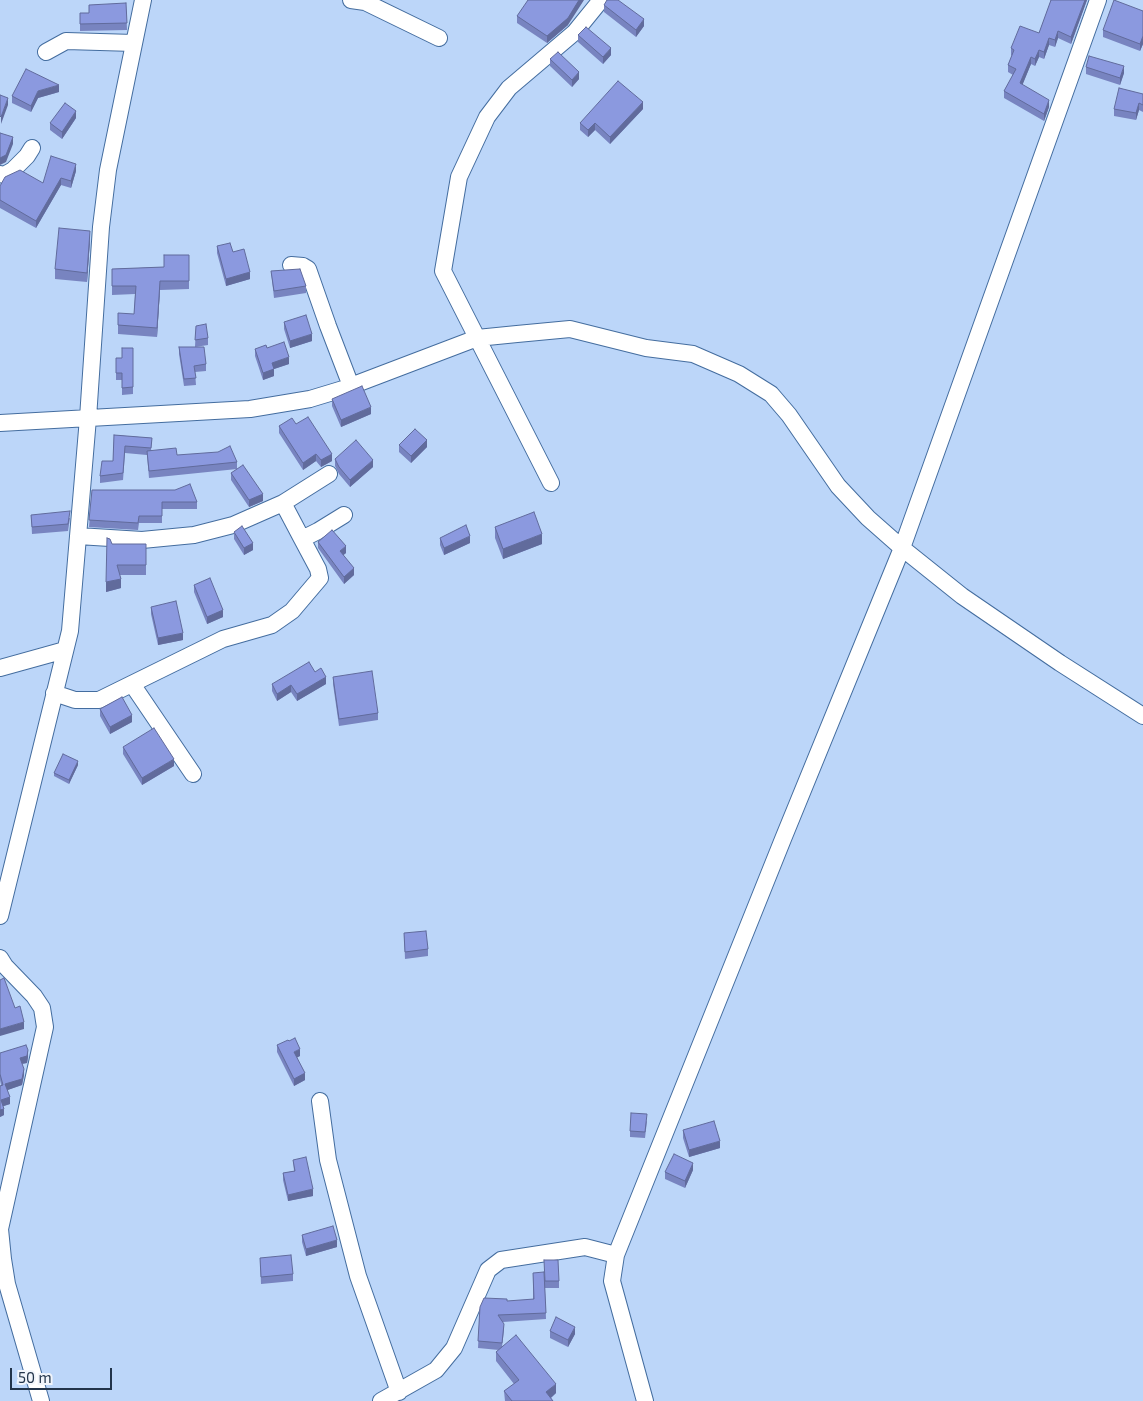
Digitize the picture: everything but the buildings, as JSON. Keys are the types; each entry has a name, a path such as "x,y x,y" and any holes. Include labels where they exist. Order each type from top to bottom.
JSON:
{"street":[{"path":"0,916 70,631 88,418 101,228 108,170 143,0"},
{"path":"351,0 365,2 440,38"},
{"path":"551,483 443,271 460,177 487,117 509,88 575,32 601,0"},
{"path":"645,1401 612,1281 616,1255 902,548 1098,0"},
{"path":"46,52 66,41 134,43"},
{"path":"0,174 4,175 13,170 32,148"},
{"path":"291,266 303,266 308,269 351,386"},
{"path":"0,422 250,410 310,399 351,386 477,338 570,329 646,348 693,354 739,374 772,394 790,415 838,486 868,518 902,548 962,596 1060,663 1143,716"},
{"path":"78,536 142,540 194,535 233,524 283,503 329,474"},
{"path":"54,693 76,700 99,700 223,639 272,625 292,611 320,578 318,569 283,503"},
{"path":"302,539 344,515"},
{"path":"0,668 65,650"},
{"path":"132,684 193,774"},
{"path":"0,958 5,966 34,996 42,1008 45,1027 0,1228 7,1284 41,1401"},
{"path":"320,1101 328,1160 358,1276 399,1392"},
{"path":"381,1401 436,1370 454,1348 488,1270 501,1260 586,1247 616,1255"}]}
